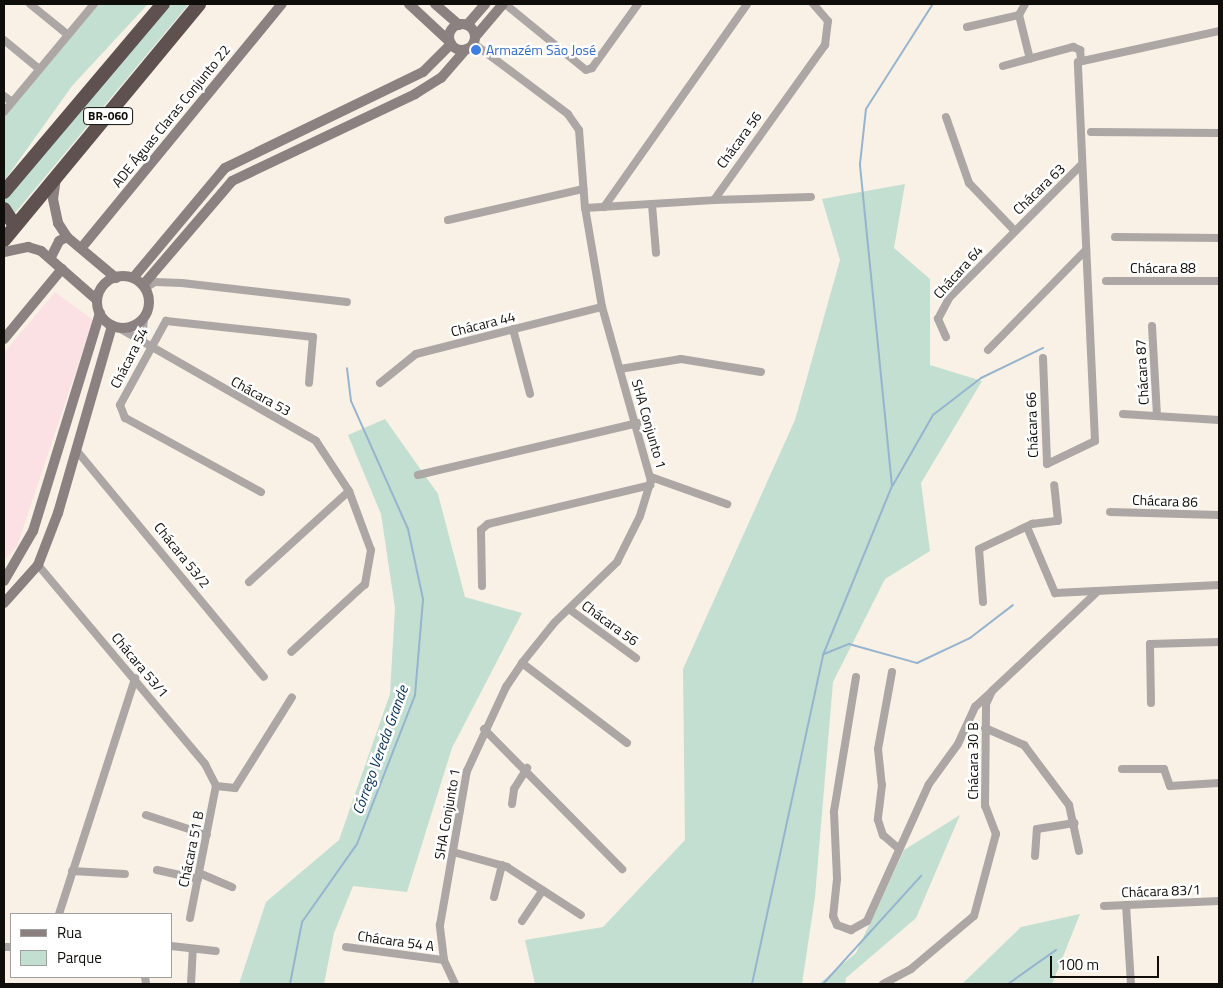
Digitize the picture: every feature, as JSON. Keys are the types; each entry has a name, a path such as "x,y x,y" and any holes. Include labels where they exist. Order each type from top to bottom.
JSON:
{"highway":[{"name":"BR-060","path":"4,192 162,4"},
{"name":"BR-060","path":"4,240 199,4"},
{"path":"4,209 15,226"}],"street":[{"path":"30,4 68,35"},
{"path":"4,112 94,4"},
{"name":"ADE Águas Claras Conjunto 22","path":"83,246 282,4"},
{"path":"409,4 438,27 451,43"},
{"path":"434,4 463,25 471,43"},
{"path":"133,278 225,168 423,72 451,43 452,29 463,25 485,4"},
{"path":"144,286 232,181 416,94 447,72 504,4 586,70 592,68 638,4"},
{"path":"604,207 747,4"},
{"name":"Chácara 56","path":"714,200 825,45 828,21 813,4"},
{"path":"1025,4 1019,15 1030,59"},
{"path":"966,27 1019,15"},
{"path":"438,27 450,17"},
{"path":"1081,60 1219,31"},
{"path":"4,40 39,69"},
{"path":"451,43 471,43"},
{"name":"SHA Conjunto 1","path":"454,984 444,960 440,925 466,770 484,729 522,663 569,609 617,562 650,485 651,477 638,423 602,307 583,189 580,136 571,118 471,43"},
{"path":"988,350 1048,283 1086,250 1076,82 1081,60 1080,50 1073,47 1003,66"},
{"path":"4,96 12,102"},
{"path":"946,117 969,183 1014,230"},
{"path":"1091,132 1219,133"},
{"name":"Chácara 63","path":"1014,230 1080,165"},
{"path":"225,168 232,181"},
{"path":"56,178 54,213 67,237 83,246 116,278"},
{"path":"448,220 583,189"},
{"path":"586,208 714,200 811,197"},
{"path":"652,205 656,253"},
{"name":"Chácara 64","path":"946,337 939,328 941,309 1014,230"},
{"path":"51,257 59,241 67,237"},
{"path":"1115,237 1219,238"},
{"path":"4,252 28,247 51,257 98,300"},
{"name":"Chácara 66","path":"1043,358 1045,463 1095,440 1086,250"},
{"path":"4,339 62,268"},
{"path":"23,583 7,577 33,531 100,313 98,300 104,286 116,278 133,278 144,286 149,303 144,318 142,341"},
{"name":"Chácara 88","path":"1106,281 1219,281"},
{"path":"144,286 155,282 182,283 347,302"},
{"name":"Chácara 44","path":"380,383 408,357 602,307"},
{"path":"100,313 116,327"},
{"path":"116,327 144,318"},
{"name":"Chácara 54","path":"261,492 121,413 120,405 149,348 166,321 313,337 309,383"},
{"name":"Chácara 87","path":"1152,326 1157,416"},
{"path":"4,603 38,565 77,451 116,327"},
{"name":"Chácara 53","path":"116,327 142,341 149,348 316,441 349,491 371,550 367,577 360,590 291,652"},
{"path":"513,329 530,394"},
{"path":"620,369 680,359 761,372"},
{"name":"Chácara 87","path":"1123,414 1219,420"},
{"path":"418,475 638,423"},
{"name":"Chácara 53/2","path":"77,451 264,677"},
{"path":"651,477 726,504"},
{"path":"482,586 481,530 488,524 650,485"},
{"path":"983,602 979,550 1027,526 1058,521 1054,485"},
{"path":"248,582 349,491"},
{"name":"Chácara 86","path":"1110,512 1219,515"},
{"path":"1027,526 1055,593 1096,593 1219,585"},
{"name":"Chácara 53/1","path":"38,565 135,678 205,764 216,786"},
{"path":"856,677 834,812 837,879 833,916 842,929 859,928 867,921 933,777 958,744 975,707 1096,593"},
{"name":"Chácara 56","path":"569,609 636,658"},
{"path":"1152,703 1150,644 1219,642"},
{"path":"522,663 627,743"},
{"path":"892,672 878,749 882,786 878,820 883,835 899,849"},
{"path":"59,913 135,678"},
{"name":"Chácara 30 B","path":"883,984 911,969 974,916 996,834 985,806 985,728 992,691"},
{"path":"216,786 235,788 292,697"},
{"path":"985,728 1024,745 1068,805 1075,823 1079,851"},
{"path":"484,729 527,768 622,869"},
{"path":"512,804 514,789 527,768"},
{"path":"1122,769 1164,769 1170,786 1219,783"},
{"name":"Chácara 51 B","path":"190,918 216,786"},
{"path":"146,815 207,835"},
{"path":"1035,856 1036,829 1075,823"},
{"path":"453,852 502,865 581,915"},
{"path":"494,898 502,865"},
{"path":"157,870 199,876 232,887"},
{"path":"72,871 125,874"},
{"path":"522,921 543,890"},
{"name":"Chácara 83/1","path":"1104,906 1219,901"},
{"path":"1126,905 1131,984"},
{"path":"172,946 216,951"},
{"name":"Chácara 54 A","path":"346,946 444,960"},
{"path":"191,984 193,949"}],"shaded area":[{"path":"55,292 93,320 17,546 4,561 4,353"}],"green space":[{"path":"99,4 148,4 72,86 4,181 4,118"},
{"path":"167,4 189,4 15,213 4,200"},
{"path":"905,184 894,248 930,279 930,365 982,381 921,483 930,551 885,579 833,682 815,897 802,984 535,984 525,940 603,927 685,840 683,669 795,420 840,260 822,199"},
{"path":"385,419 438,494 465,597 522,613 452,748 407,892 353,886 334,933 324,984 239,984 266,902 339,840 390,694 395,608 381,514 348,435"},
{"path":"960,815 916,918 846,978 845,984 819,984 856,953 904,850"},
{"path":"1080,914 1052,984 962,984 1021,927"}],"waterway":[{"path":"752,984 823,655 892,486 860,164 866,109 933,4"},
{"path":"893,485 933,415 981,378 1043,348"},
{"name":"Córrego Vereda Grande","path":"290,984 302,922 357,844 415,695 423,599 408,529 351,401 347,368"},
{"path":"824,654 849,644 917,663 970,638 1013,605"},
{"path":"823,984 921,876"},
{"path":"1008,984 1056,950"}],"place":[{"name":"Armazém São José","path":"476,50"}]}
